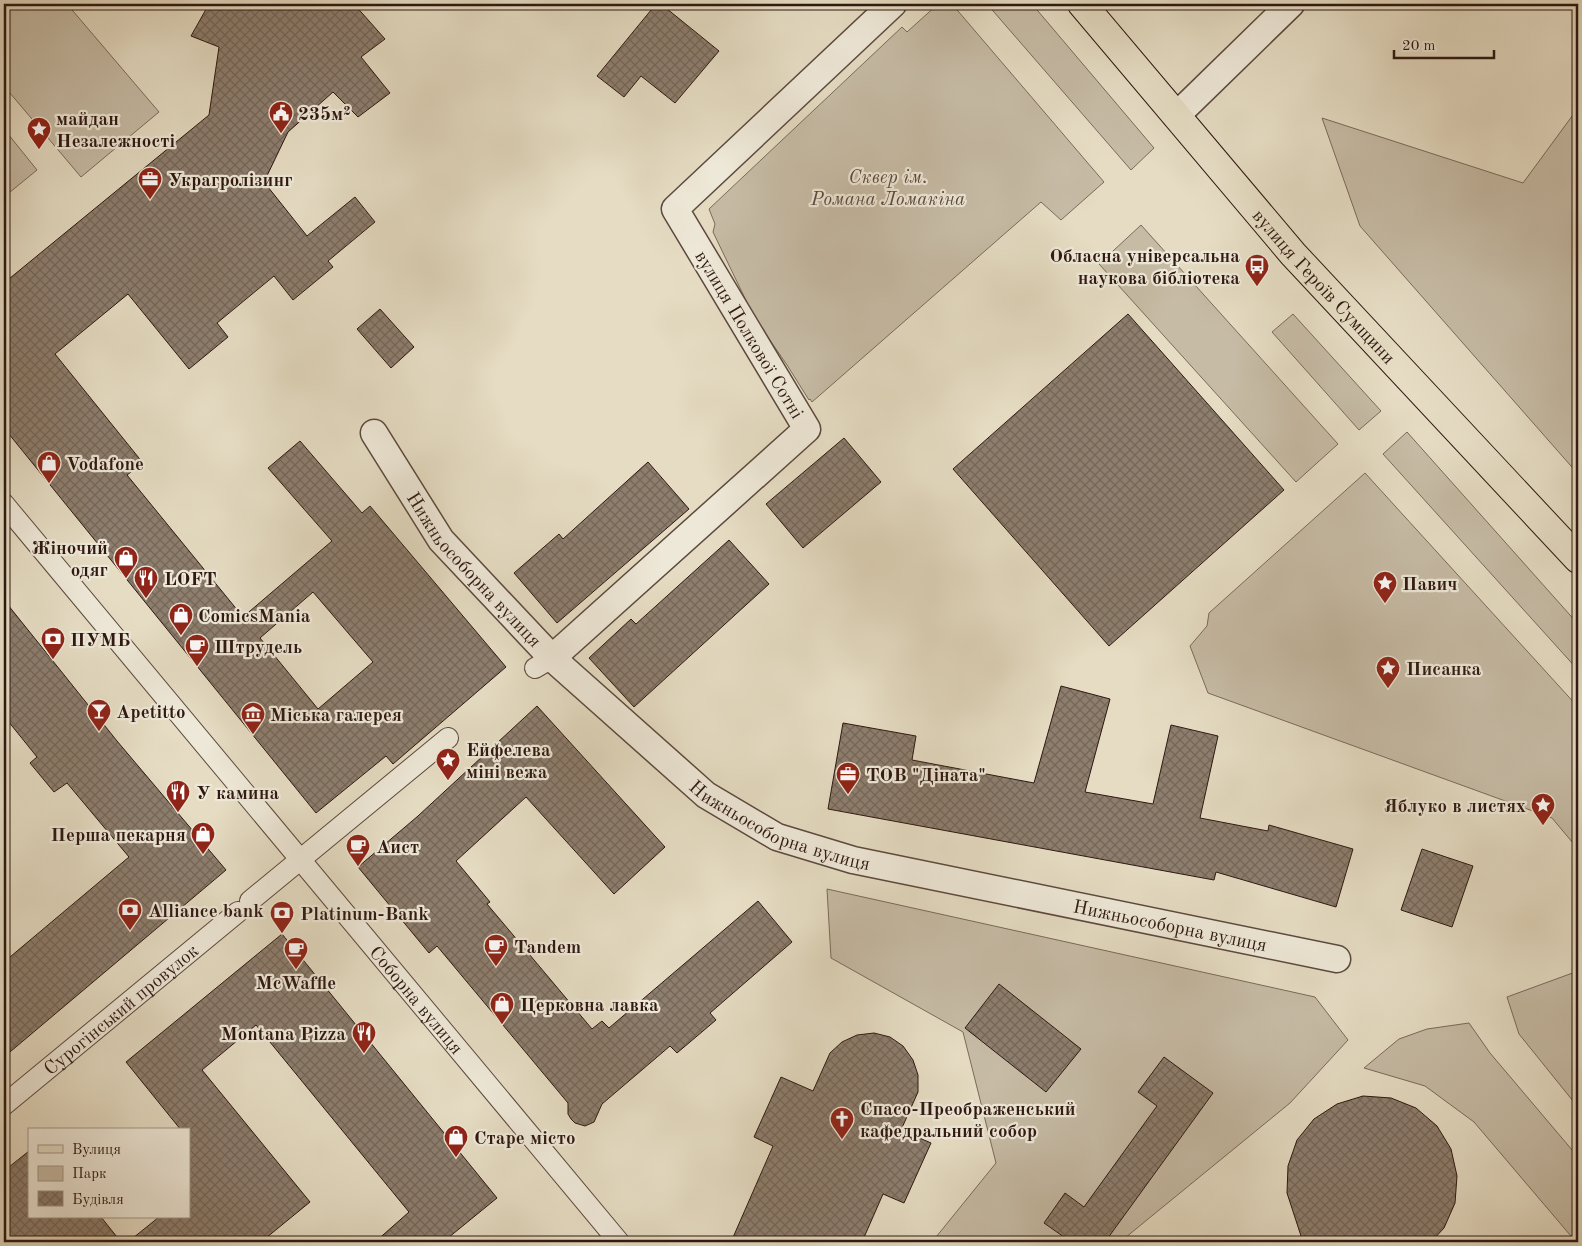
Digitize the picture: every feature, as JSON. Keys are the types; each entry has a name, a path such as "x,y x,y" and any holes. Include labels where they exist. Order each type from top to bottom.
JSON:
{"main road":[{"name":"вулиця Героїв Сумщини","path":"1082,4 1293,254 1578,559"}],"street":[{"name":"вулиця Полкової Сотні","path":"544,663 807,429 676,209 893,4"},
{"path":"1176,116 1291,4"},
{"name":"Нижньособорна вулиця","path":"374,432 441,540 544,663 706,796 777,837 853,860 1337,959"},
{"name":"Соборна вулиця","path":"4,504 619,1242"},
{"name":"Сурогінський провулок","path":"4,1105 448,738"}],"green space":[{"path":"4,4 67,4 159,112 81,177 4,86"},
{"name":"Сквер ім. Романа Ломакіна","path":"938,4 952,4 1104,182 1061,220 1041,202 812,402 754,317 713,232 715,224 709,209 902,27 907,32"},
{"path":"987,4 1032,4 1154,148 1131,170"},
{"path":"1578,108 1578,474 1360,226 1322,118 1523,183"},
{"path":"4,129 37,170 4,197"},
{"path":"1141,225 1338,444 1296,482 1099,264"},
{"path":"1293,314 1381,411 1359,430 1272,332"},
{"path":"1407,432 1578,624 1578,670 1383,454"},
{"path":"1365,473 1578,707 1578,849 1552,818 1208,693 1190,646 1207,626 1209,613"},
{"path":"827,889 1315,997 1348,1040 1290,1103 1120,1242 932,1242 996,1163 963,1032 831,958"},
{"path":"1578,971 1577,1106 1519,1034 1507,997"},
{"path":"1469,1023 1490,1053 1578,1157 1578,1242 1576,1242 1474,1122 1425,1086 1364,1068 1399,1039 1427,1029"}],"building":[{"path":"209,4 354,4 385,39 361,57 390,93 358,117 333,92 288,132 264,182 307,236 355,197 375,222 328,261 333,267 293,300 274,276 217,323 228,337 189,369 128,294 55,354 143,463 127,475 243,617 332,541 268,468 300,441 362,513 370,506 506,667 393,764 386,756 316,813 4,428 4,283 209,115 219,47 191,36","holes":["313,592 373,662 318,709 260,638"]},
{"path":"656,4 661,4 719,51 675,103 641,76 624,97 597,76"},
{"path":"380,309 414,347 391,368 357,329"},
{"path":"1128,314 1284,490 1109,646 953,469"},
{"path":"844,438 881,482 803,548 766,504"},
{"path":"648,462 689,509 557,623 514,573 559,534 563,539"},
{"path":"729,540 769,584 634,707 589,658 631,619 636,624"},
{"path":"4,600 117,741 226,870 4,1057 4,962 129,857 67,783 54,792 30,763 37,757 4,716"},
{"path":"1061,686 1110,699 1085,792 1153,804 1171,725 1218,736 1200,818 1268,831 1269,825 1353,849 1336,907 1216,872 1214,880 828,809 843,723 916,736 912,760 1034,783"},
{"path":"537,706 665,847 614,894 526,797 456,861 490,902 487,904 592,1029 602,1021 609,1028 758,901 792,942 710,1013 716,1020 677,1053 670,1046 602,1104 594,1122 585,1126 575,1123 571,1119 568,1114 568,1103 437,946 429,953 358,867 418,816"},
{"path":"1422,849 1473,866 1452,927 1401,910"},
{"path":"282,934 497,1198 443,1242 375,1242 409,1212 256,1025 202,1070 310,1202 261,1242 128,1242 158,1218 190,1218 190,1128 179,1128 126,1062"},
{"path":"999,984 1081,1049 1046,1092 965,1028"},
{"name":"Спасо-Преображенський кафедральний собор","path":"874,1033 890,1037 903,1046 913,1060 918,1075 918,1092 901,1130 931,1143 904,1203 883,1194 862,1242 731,1242 773,1146 754,1137 781,1077 813,1091 830,1053 842,1042 857,1035"},
{"path":"1164,1057 1213,1093 1105,1242 1071,1242 1044,1223 1065,1193 1084,1207 1157,1106 1138,1092"},
{"path":"1363,1096 1391,1098 1416,1108 1437,1126 1451,1149 1457,1176 1455,1203 1444,1228 1431,1242 1303,1242 1287,1193 1288,1166 1297,1140 1314,1119 1337,1104"},
{"path":"28,1152 28,1218 102,1218 121,1242 4,1242 4,1171"}],"place":[{"name":"235м²","path":"281,134"},
{"name":"майдан Незалежності","path":"39,150"},
{"name":"Украгролізинг","path":"150,200"},
{"name":"Обласна універсальна наукова бібліотека","path":"1257,287"},
{"name":"Vodafone","path":"49,484"},
{"name":"Жіночий одяг","path":"126,579"},
{"name":"LOFT","path":"146,599"},
{"name":"Павич","path":"1385,604"},
{"name":"ComicsMania","path":"181,636"},
{"name":"ПУМБ","path":"53,660"},
{"name":"Штрудель","path":"197,667"},
{"name":"Писанка","path":"1388,689"},
{"name":"Apetitto","path":"99,732"},
{"name":"Міська галерея","path":"253,735"},
{"name":"Ейфелева міні вежа","path":"448,781"},
{"name":"ТОВ \"Діната\"","path":"848,795"},
{"name":"У камина","path":"178,813"},
{"name":"Яблуко в листях","path":"1543,826"},
{"name":"Перша пекарня","path":"203,855"},
{"name":"Аист","path":"358,867"},
{"name":"Alliance bank","path":"130,931"},
{"name":"Platinum-Bank","path":"282,934"},
{"name":"Tandem","path":"496,967"},
{"name":"McWaffle","path":"296,970"},
{"name":"Церковна лавка","path":"502,1025"},
{"name":"Montana Pizza","path":"364,1054"},
{"name":"Спасо-Преображенський кафедральний собор","path":"842,1140"},
{"name":"Старе місто","path":"456,1158"}]}
